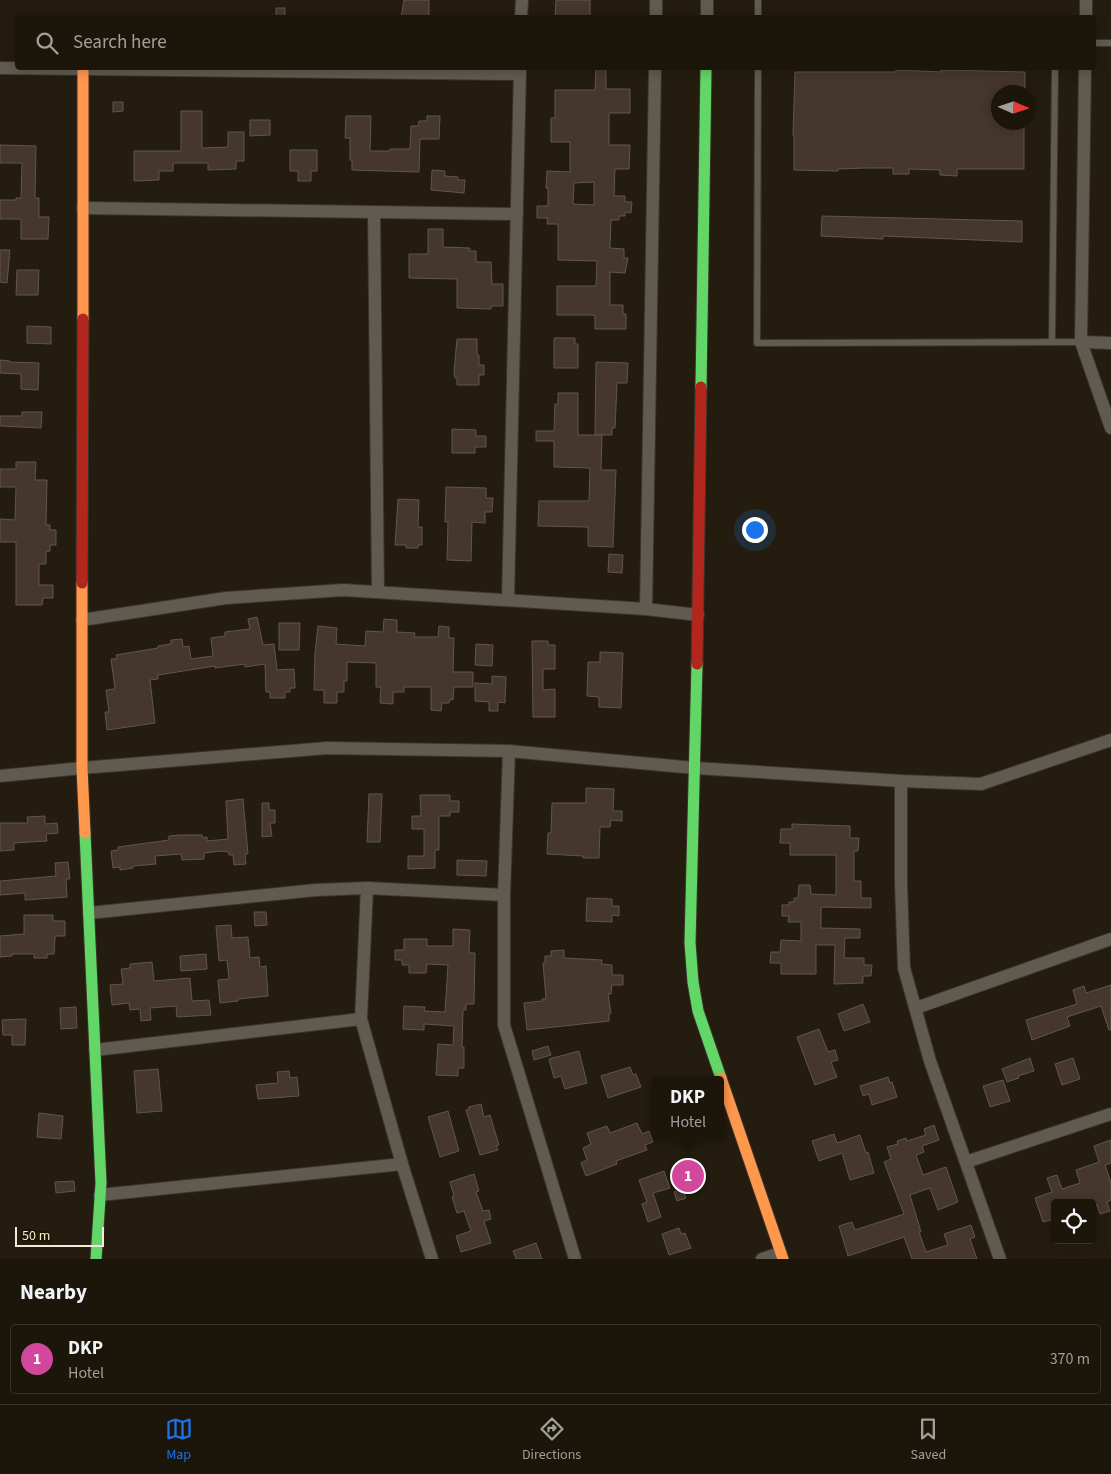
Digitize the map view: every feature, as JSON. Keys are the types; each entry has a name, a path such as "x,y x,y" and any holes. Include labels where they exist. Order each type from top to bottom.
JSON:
{"street":[{"path":"521,15 522,0"},
{"path":"656,0 656,15"},
{"path":"707,0 707,15"},
{"path":"1086,0 1086,15"},
{"path":"0,68 15,68"},
{"path":"83,70 82,768 102,1183 96,1259"},
{"path":"302,70 520,71 508,600"},
{"path":"646,609 655,70"},
{"path":"706,70 698,615 690,943 693,982 698,1011 720,1076"},
{"path":"1085,70 1081,342 1111,428"},
{"path":"83,208 517,214"},
{"path":"374,212 378,592"},
{"path":"1081,342 1111,343"},
{"path":"82,620 226,598 343,590 646,609 698,615"},
{"path":"0,776 327,748 509,751 695,768 981,784 1111,740"},
{"path":"509,751 504,895 504,1025 575,1259"},
{"path":"901,781 901,884 904,968 930,1061 1000,1259"},
{"path":"89,912 316,890 367,888 504,895"},
{"path":"367,888 361,1019 402,1164 432,1259"},
{"path":"916,1008 1111,939"},
{"path":"95,1050 361,1019"},
{"path":"724,1088 781,1256 762,1259"},
{"path":"966,1162 1111,1114"},
{"path":"100,1195 402,1164"}],"lane":[{"path":"758,0 758,15"},
{"path":"1096,43 1111,43"},
{"path":"758,70 757,343 1081,342"},
{"path":"1052,342 1055,70"}],"building":[{"path":"404,0 429,0 429,15 402,15"},
{"path":"556,0 590,0 590,15 555,15"},
{"path":"276,8 285,8 285,15 276,15"},
{"path":"596,70 606,70 606,89 630,89 630,113 609,113 609,145 630,145 629,169 615,169 614,196 625,196 625,202 632,202 631,213 625,212 625,216 619,216 619,220 611,220 610,248 624,249 624,258 628,258 625,273 610,272 610,305 623,305 623,314 626,314 626,329 595,329 595,316 592,315 557,315 557,286 596,286 597,261 558,260 558,224 547,224 548,218 537,218 537,206 548,206 547,171 570,172 570,142 551,142 551,118 555,118 555,90 595,90","holes":["594,182 594,205 573,204 574,183"]},
{"path":"896,70 941,72 941,70 1025,72 1025,85 991,85 991,130 1024,130 1024,169 957,169 957,176 940,175 940,170 909,169 909,174 893,174 893,168 838,169 838,171 794,170 795,72 896,72"},
{"path":"113,102 123,102 123,111 113,112"},
{"path":"181,111 202,111 202,148 228,147 228,132 244,132 244,161 236,161 236,169 208,170 208,163 173,163 173,171 159,171 159,180 134,181 134,151 181,151"},
{"path":"346,116 371,116 370,151 410,149 411,126 418,126 419,121 427,121 427,116 440,116 439,139 420,139 419,172 352,170 350,138 345,138"},
{"path":"250,120 270,120 270,135 250,136"},
{"path":"0,145 36,146 35,198 39,198 39,217 49,217 48,239 21,239 21,219 0,219 0,200 16,200 16,198 21,198 22,163 0,163"},
{"path":"290,150 317,150 317,171 311,171 311,181 298,181 298,171 290,171"},
{"path":"432,170 445,171 445,176 458,177 458,180 465,180 464,193 431,190"},
{"path":"822,216 1022,221 1022,242 883,236 883,239 821,236"},
{"path":"428,229 443,229 443,247 470,248 469,251 476,251 476,262 491,262 492,284 503,284 503,306 491,306 491,309 457,308 457,279 409,278 409,254 428,254"},
{"path":"0,250 10,250 7,283 0,282"},
{"path":"17,270 39,270 38,295 16,295"},
{"path":"27,326 51,327 51,344 27,343"},
{"path":"554,338 575,338 575,344 578,344 578,368 554,368"},
{"path":"457,339 477,339 479,365 484,365 484,375 479,375 479,385 457,385 457,378 455,378 454,372"},
{"path":"0,360 39,363 38,390 21,389 21,374 0,373"},
{"path":"596,362 628,363 627,383 617,383 615,428 612,428 612,435 595,435"},
{"path":"558,393 578,393 578,435 602,435 601,470 616,470 613,547 588,546 588,527 538,526 539,501 589,501 590,468 554,467 554,441 536,441 536,431 554,431 555,404 558,404"},
{"path":"22,412 42,412 41,428 0,426 0,416 22,416"},
{"path":"452,429 476,430 476,436 486,436 486,447 475,447 475,453 452,453"},
{"path":"16,462 36,462 35,480 47,480 46,525 50,525 50,530 56,530 56,545 50,545 50,551 46,552 46,564 39,564 39,585 53,585 53,598 43,598 42,605 16,605 16,542 0,542 0,519 15,520 16,487 0,487 0,469 16,469"},
{"path":"446,487 486,488 486,498 493,498 492,512 485,512 485,523 472,522 471,561 447,560 448,522 445,522"},
{"path":"398,499 419,500 418,527 422,527 422,545 418,545 418,548 406,548 406,545 395,545"},
{"path":"609,554 623,555 622,573 608,572"},
{"path":"257,617 263,645 274,644 277,670 294,669 295,688 290,688 290,692 285,692 285,698 270,698 270,692 266,692 265,664 245,667 245,664 215,668 215,666 158,675 158,679 150,680 155,723 107,730 105,712 109,712 106,690 115,689 111,659 117,659 116,655 158,648 158,646 171,644 171,640 182,639 183,647 189,646 191,659 213,656 211,638 225,636 225,632 250,629 248,619"},
{"path":"384,619 397,620 397,632 415,633 414,637 438,637 439,626 449,627 449,638 454,638 453,672 473,672 473,687 454,687 453,700 450,699 449,703 442,703 441,711 431,710 431,687 404,687 404,692 393,692 393,704 380,703 381,687 376,687 376,663 347,662 347,681 344,681 344,692 337,692 337,703 324,703 324,690 314,690 318,626 337,628 336,644 365,646 366,631 383,632"},
{"path":"279,623 300,623 299,650 279,650"},
{"path":"532,641 548,641 548,645 555,645 555,669 543,669 543,690 555,689 555,717 533,717"},
{"path":"476,644 493,645 492,666 475,665"},
{"path":"600,652 623,653 621,708 599,707 599,697 587,696 588,662 600,662"},
{"path":"492,676 506,677 505,703 498,702 498,711 489,711 489,702 475,701 475,683 492,684"},
{"path":"586,788 614,789 613,811 622,811 622,821 611,820 610,827 600,827 599,858 547,854 548,833 551,833 552,803 586,803"},
{"path":"369,794 382,794 380,842 367,842"},
{"path":"420,795 450,795 450,801 459,801 459,812 450,812 450,816 439,816 439,850 435,850 435,868 408,869 408,856 424,856 424,829 412,829 412,816 421,816"},
{"path":"243,799 248,854 245,854 246,864 234,865 233,855 229,855 229,852 221,851 204,853 204,859 182,860 181,854 155,856 156,864 133,866 133,868 120,870 120,867 113,868 111,851 118,850 118,847 169,840 169,836 180,835 202,835 203,838 207,837 207,841 228,839 226,801"},
{"path":"262,803 269,803 269,810 275,810 275,823 270,823 272,836 262,837"},
{"path":"45,816 45,824 57,823 58,833 46,834 47,841 14,843 14,850 0,851 0,823 28,823 27,817"},
{"path":"792,824 850,826 850,838 859,838 858,851 854,851 854,881 861,881 861,898 871,898 871,908 821,907 821,928 860,929 860,938 845,938 844,958 864,958 864,965 872,965 871,976 863,976 863,983 834,984 835,945 816,945 816,974 781,974 781,963 770,963 771,952 780,952 781,940 801,941 801,922 788,922 789,916 782,916 782,905 789,905 789,902 794,902 794,898 798,898 799,885 810,885 811,894 836,895 836,855 790,855 790,843 780,843 781,829 792,829"},
{"path":"457,860 487,861 486,876 457,875"},
{"path":"68,862 70,879 66,879 67,897 25,900 25,893 0,895 0,881 56,876 55,863"},
{"path":"587,898 612,899 612,906 619,906 619,916 612,915 612,922 586,921"},
{"path":"254,912 266,912 267,925 255,926"},
{"path":"24,915 53,915 53,921 65,921 65,936 55,936 54,954 47,954 47,958 34,958 34,954 12,954 12,956 0,957 0,936 24,934"},
{"path":"231,925 232,938 248,937 250,958 259,957 260,967 266,966 268,996 220,1003 218,980 229,979 227,960 219,961 216,926"},
{"path":"453,929 470,930 469,953 475,953 474,1004 466,1004 466,1010 463,1010 462,1047 464,1047 464,1068 458,1068 458,1076 436,1075 438,1044 453,1045 454,1026 424,1024 424,1030 403,1029 404,1006 425,1007 424,1011 445,1012 448,965 427,964 426,973 409,973 409,965 402,965 402,960 395,960 395,950 404,950 404,939 427,939 427,946 453,946"},
{"path":"564,950 564,958 602,960 601,964 612,965 612,975 623,975 623,985 612,985 611,994 608,994 611,1013 609,1014 609,1021 527,1030 524,1003 546,999 543,963 545,963 545,956 551,956 551,951"},
{"path":"206,954 207,969 181,971 180,956"},
{"path":"152,962 154,981 190,978 192,1001 209,1000 211,1015 177,1017 176,1006 150,1008 151,1020 141,1021 140,1009 130,1010 129,1003 112,1005 110,985 123,984 121,969 130,968 130,964"},
{"path":"1111,985 1111,1030 1109,1030 1101,1006 1067,1017 1070,1026 1032,1040 1026,1020 1077,1004 1073,990 1084,986 1086,993"},
{"path":"863,1004 870,1022 844,1031 838,1014"},
{"path":"76,1007 77,1028 61,1029 60,1008"},
{"path":"26,1019 25,1045 12,1045 12,1035 3,1035 2,1020"},
{"path":"819,1029 828,1052 835,1050 838,1060 831,1062 837,1077 815,1085 797,1037"},
{"path":"548,1046 551,1055 534,1060 532,1051"},
{"path":"579,1051 587,1083 565,1089 561,1076 554,1078 549,1059"},
{"path":"1030,1058 1034,1071 1007,1082 1002,1069"},
{"path":"1073,1058 1080,1079 1062,1085 1055,1064"},
{"path":"630,1067 633,1075 636,1074 641,1087 608,1098 601,1076"},
{"path":"158,1069 162,1111 137,1113 134,1071"},
{"path":"289,1071 290,1078 297,1077 299,1096 258,1099 256,1085 278,1083 277,1072"},
{"path":"888,1077 890,1083 892,1082 897,1097 872,1105 869,1094 863,1096 860,1086"},
{"path":"1003,1080 1010,1101 990,1107 983,1086"},
{"path":"481,1104 484,1117 490,1115 499,1145 496,1146 498,1150 480,1155 466,1110 469,1107"},
{"path":"448,1111 459,1151 440,1157 428,1117"},
{"path":"39,1113 63,1116 61,1139 37,1137"},
{"path":"637,1123 642,1134 649,1131 653,1142 645,1145 647,1150 616,1161 617,1164 586,1176 581,1163 587,1160 583,1148 591,1144 587,1133 607,1126 610,1133"},
{"path":"934,1125 939,1140 922,1146 924,1152 916,1155 923,1175 946,1167 958,1202 938,1210 930,1188 910,1195 921,1232 919,1232 926,1252 948,1245 944,1234 971,1225 975,1237 970,1239 977,1259 912,1259 904,1237 848,1256 839,1226 852,1222 855,1230 904,1214 884,1162 891,1159 887,1147 898,1144 897,1141 906,1138 907,1141 926,1135 924,1129"},
{"path":"834,1134 837,1143 860,1135 866,1153 868,1152 874,1173 850,1180 842,1153 819,1161 812,1141"},
{"path":"1111,1140 1111,1163 1105,1165 1111,1183 1111,1200 1107,1202 1110,1211 1100,1214 1096,1205 1096,1199 1051,1199 1051,1220 1043,1222 1035,1198 1052,1192 1047,1178 1057,1175 1062,1189 1080,1183 1076,1170 1099,1162 1094,1146"},
{"path":"664,1171 670,1188 653,1193 661,1217 648,1222 642,1204 647,1202 639,1180"},
{"path":"474,1174 479,1191 476,1192 483,1211 489,1210 491,1219 484,1221 491,1243 461,1252 456,1236 471,1231 464,1211 457,1213 450,1182"},
{"path":"74,1181 75,1191 56,1193 55,1182"},
{"path":"683,1189 686,1198 677,1201 674,1192"},
{"path":"679,1228 681,1234 685,1233 691,1248 669,1255 662,1234"},
{"path":"536,1243 542,1259 516,1259 513,1251"}],"traffic: fast":[{"path":"701,387 706,70"},
{"path":"697,664 690,943 693,982 698,1011 720,1076"},
{"path":"85,833 101,1183 96,1259"}],"traffic: slow":[{"path":"83,70 83,319"},
{"path":"82,583 82,768 85,833"},
{"path":"724,1087 783,1259"}],"traffic: jam":[{"path":"82,583 83,319"},
{"path":"697,664 701,387"}],"place":[{"name":"DKP","path":"688,1176"}]}
